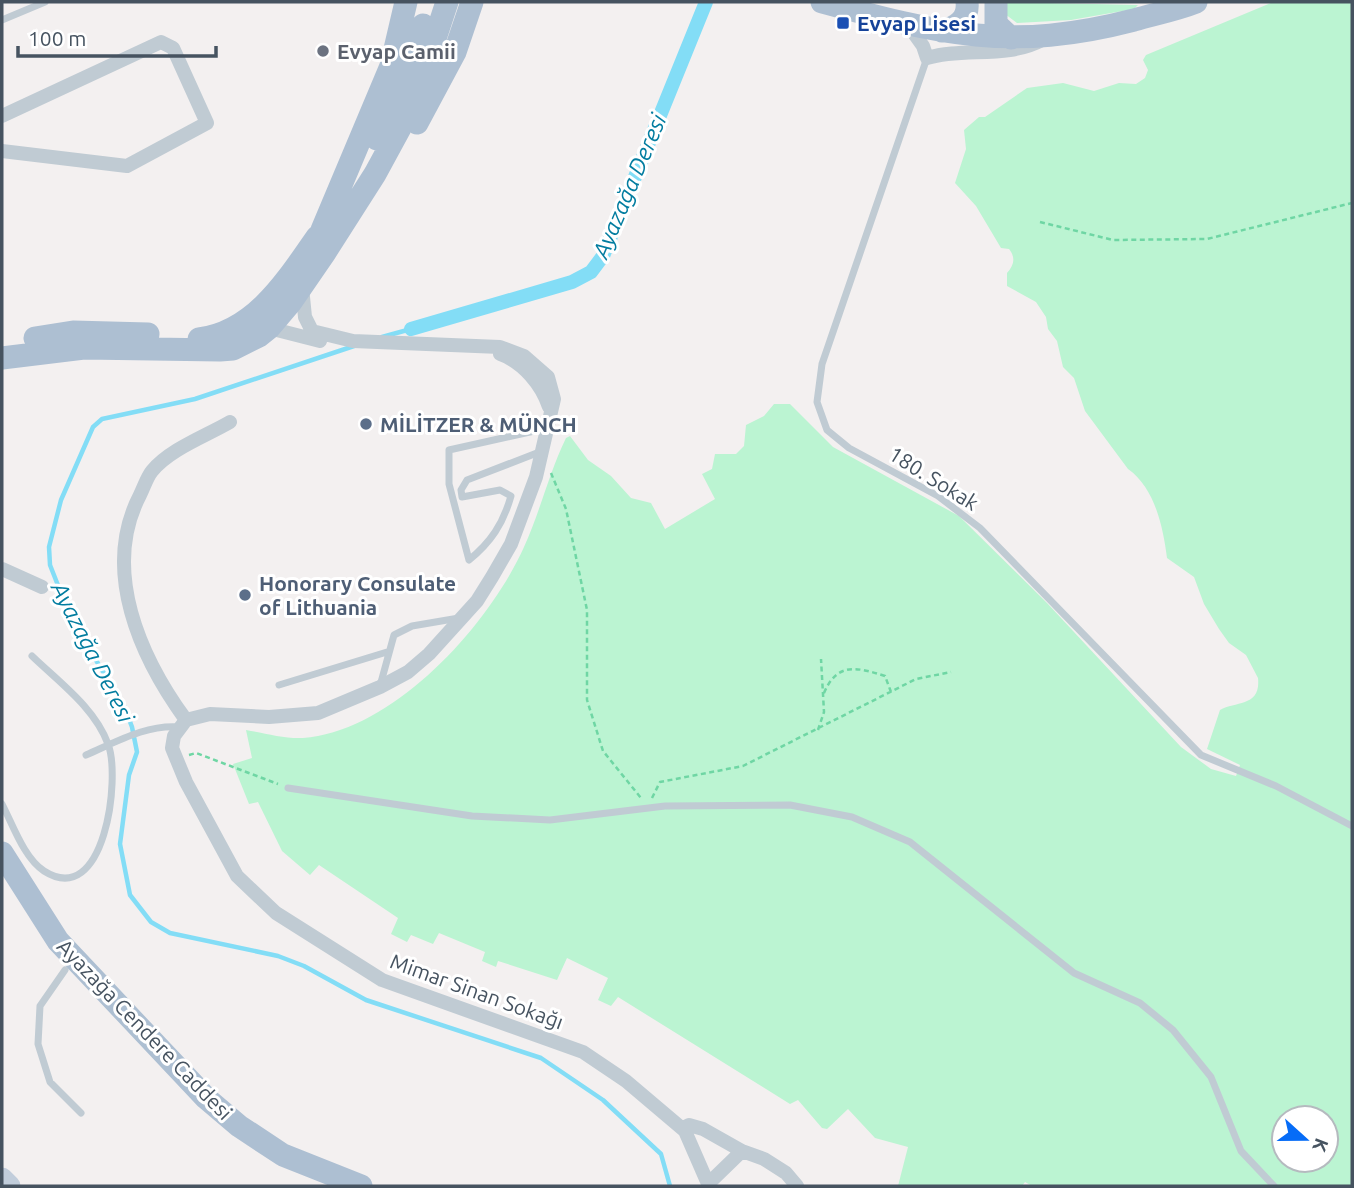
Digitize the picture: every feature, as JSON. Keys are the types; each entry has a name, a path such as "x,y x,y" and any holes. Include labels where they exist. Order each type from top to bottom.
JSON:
{"main road":[{"path":"322,230 391,66 406,2"},
{"path":"2,345 73,332 118,332 201,339 228,333 252,317 289,277 322,230 386,121 430,2"},
{"path":"376,174 414,98 447,2"},
{"path":"2,358 84,348 233,349 259,336 269,328 302,287 376,174 418,121 455,52 472,2"},
{"path":"822,2 942,32 1011,38 1091,31 1196,2"},
{"path":"942,32 957,27 964,19 967,2"},
{"path":"996,2 996,24 1011,38"},
{"name":"Ayazağa Cendere Caddesi","path":"2,853 58,941 206,1098 239,1126 283,1155 361,1186"},
{"name":"Ayazağa Cendere Caddesi","path":"2,883 65,970 201,1111 277,1165 331,1186"}],"street":[{"path":"908,25 923,46 927,58 954,53 1014,51 1046,37"},
{"path":"2,116 161,42 173,48 206,123 127,166 2,151"},
{"path":"302,287 307,324 312,331 331,340"},
{"path":"176,759 172,748 183,723 210,714 269,717 318,713 380,687 408,671 429,654 477,601 511,544 525,509 550,421 544,392 526,371 503,355 488,351 331,340 269,328"},
{"path":"183,723 138,637 124,582 122,548 134,506 153,470 180,450 230,422"},
{"path":"2,569 42,587"},
{"name":"Mimar Sinan Sokağı","path":"176,759 237,876 276,913 382,980 583,1052 626,1081 683,1128 709,1185"},
{"path":"683,1128 689,1125 703,1129 742,1151 764,1159 786,1173 797,1186"},
{"path":"709,1185 742,1151"},
{"path":"2,1178 10,1186"}],"lane":[{"path":"20,2 23,11"},
{"path":"2,20 45,2"},
{"name":"180. Sokak","path":"927,58 821,364 817,402 827,430 849,448 938,496 980,528 1201,755 1276,786 1352,826"},
{"path":"542,451 467,480 461,490 462,497 500,490 511,496 505,516 489,543 470,560 449,484 449,450 550,421"},
{"path":"380,687 394,635 412,626 463,617"},
{"path":"279,685 387,653"},
{"path":"2,804 25,848 42,870 57,877 78,875 90,865 100,848 111,804 109,745 82,703 32,656"},
{"path":"86,755 142,732 183,723"},
{"path":"288,788 471,816 550,820 650,809 790,805 852,817 910,842 1074,973 1140,1003 1173,1030 1211,1077 1241,1151 1274,1186"},
{"path":"65,970 40,1006 38,1044 50,1082 81,1113"}],"path":[{"path":"1040,222 1113,240 1208,239 1352,203"},
{"path":"542,451 566,509 587,610 587,700 603,751 650,809"},
{"path":"818,730 824,712 821,659"},
{"path":"824,693 830,679 844,669 866,670 885,676 891,692"},
{"path":"650,809 653,793 660,782 743,766 916,679 951,672"},
{"path":"176,759 196,753 288,788"}],"green space":[{"path":"1007,2 1138,5 1134,9 1071,20 1017,23 1005,14"},
{"path":"1273,2 1352,2 1352,1186 1032,1186 1025,1182 1022,1186 898,1186 908,1147 875,1138 848,1109 827,1129 822,1128 798,1100 790,1104 618,997 611,1006 598,1000 608,978 567,958 557,980 498,961 496,967 482,961 485,952 439,933 433,944 411,935 407,942 391,934 398,918 319,865 310,875 282,851 258,802 249,804 233,764 252,758 246,730 296,738 337,731 371,716 404,695 434,669 463,640 488,609 508,577 530,534 566,438 570,436 588,460 611,476 631,498 651,503 665,529 715,499 702,474 712,469 715,454 736,454 744,446 746,425 764,416 774,404 790,404 833,447 959,516 1047,603 1181,747 1211,769 1236,776 1240,765 1207,749 1220,710 1252,698 1256,694 1258,678 1246,655 1229,643 1219,629 1204,604 1194,577 1167,558 1160,521 1151,497 1085,411 1074,378 1063,367 1057,341 1048,329 1046,317 1036,302 1007,286 1007,273 1013,255 1009,249 1001,248 976,206 955,183 966,149 964,130 979,117 985,117 1027,88 1063,83 1094,91 1119,83 1136,84 1145,78 1148,70 1143,60 1146,55"}],"waterway":[{"name":"Ayazağa Deresi","path":"411,329 572,282 591,272 603,256 706,2"},
{"name":"Ayazağa Deresi","path":"382,337 411,329"},
{"name":"Ayazağa Deresi","path":"354,346 195,399 102,419 93,427 61,500 49,547 50,565 72,621 124,706 137,752 129,775 120,844 130,895 151,922 170,933 278,956 304,966 366,1000 541,1058 603,1100 661,1154 670,1186"}],"place":[{"name":"Evyap Lisesi","path":"843,23"},
{"name":"Evyap Camii","path":"323,51"},
{"name":"MİLİTZER & MÜNCH","path":"366,424"},
{"name":"Honorary Consulate of Lithuania","path":"245,595"}]}
